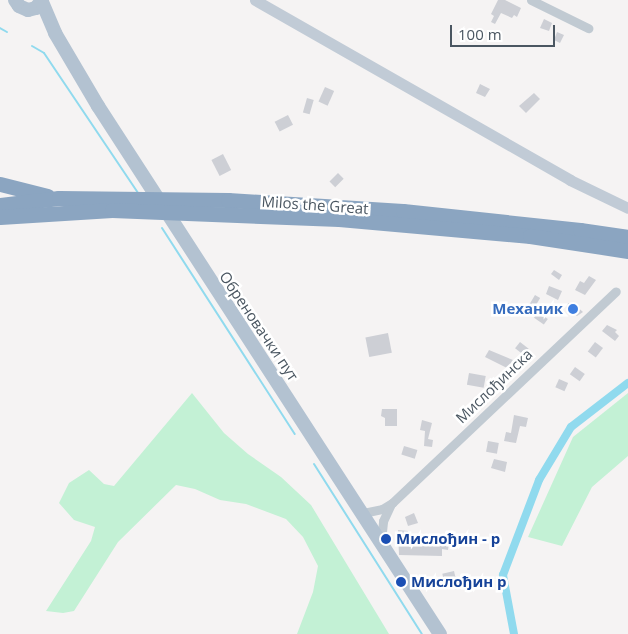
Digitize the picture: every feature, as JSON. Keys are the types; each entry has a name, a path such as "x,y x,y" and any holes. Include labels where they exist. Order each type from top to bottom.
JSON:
{"highway":[{"path":"0,184 59,198"},
{"name":"Milos the Great","path":"0,205 59,198 228,200 305,204 476,218 628,237"},
{"name":"Milos the Great","path":"0,217 112,210 338,219 530,236 628,251"}],"main road":[{"name":"Обреновачки пут","path":"15,0 22,8 38,4 186,246 363,513 440,634"},
{"path":"255,0 570,180 628,208"}],"street":[{"path":"531,0 552,4 588,28"},
{"name":"Мислођинска","path":"363,513 382,509 392,503 616,291"},
{"name":"Мислођинска","path":"381,542 383,521 392,503"}],"green space":[{"path":"192,393 224,433 248,454 281,477 311,505 389,634 297,634 313,592 318,566 303,537 286,519 246,504 220,500 195,489 176,485 118,542 74,611 63,613 46,611 91,541 95,527 74,520 59,503 69,483 89,470 104,484 114,486"},
{"path":"628,393 628,456 592,487 562,546 528,537 573,437"}],"building":[{"path":"498,0 505,0 521,8 517,17 514,15 512,18 501,13 495,24 491,22 494,16 491,14"},
{"path":"544,19 552,23 549,31 540,28"},
{"path":"557,32 564,35 560,43 554,40"},
{"path":"480,84 490,89 485,97 476,93"},
{"path":"325,87 334,91 328,106 318,102"},
{"path":"534,93 540,99 526,113 519,106"},
{"path":"307,98 314,100 310,114 303,112"},
{"path":"288,115 293,125 280,132 275,122"},
{"path":"223,154 231,170 220,176 211,160"},
{"path":"338,173 344,179 335,187 330,181"},
{"path":"554,270 562,275 559,280 551,274"},
{"path":"589,276 596,280 585,295 575,290 580,281 584,283"},
{"path":"549,286 562,291 558,300 546,294"},
{"path":"535,295 540,298 533,309 528,306"},
{"name":"Механик","path":"568,303 575,305 583,312 577,316 566,309"},
{"path":"538,312 548,319 544,325 534,318"},
{"path":"607,325 617,330 615,332 619,336 615,341 602,331"},
{"path":"388,333 392,353 369,357 365,337"},
{"path":"520,342 529,349 524,355 515,348"},
{"path":"595,342 603,348 596,358 588,352"},
{"path":"489,350 513,360 509,369 485,357"},
{"path":"575,367 585,374 580,381 570,374"},
{"path":"469,373 486,376 484,388 467,385"},
{"path":"559,379 568,383 564,391 555,387"},
{"path":"382,409 397,409 397,426 385,426 385,418 381,416"},
{"path":"514,415 528,418 526,427 520,426 516,443 504,441 506,432 511,433"},
{"path":"422,420 432,423 428,439 433,440 432,447 424,446 425,431 420,430"},
{"path":"488,441 499,443 497,454 486,452"},
{"path":"404,446 417,450 415,459 401,455"},
{"path":"494,459 507,462 505,472 491,468"},
{"path":"414,513 418,523 408,526 405,517"},
{"path":"398,530 408,531 407,542 449,543 448,550 442,549 442,556 399,555"},
{"path":"454,571 457,584 445,586 442,574"}],"waterway":[{"path":"0,28 7,32"},
{"path":"32,46 44,53 138,193"},
{"path":"162,228 295,434"},
{"path":"514,634 503,575 539,480 571,427 628,383"},
{"path":"314,464 422,634"}],"place":[{"name":"Механик","path":"573,309"},
{"name":"Мислођин - р","path":"386,539"},
{"name":"Мислођин р","path":"401,582"}]}
